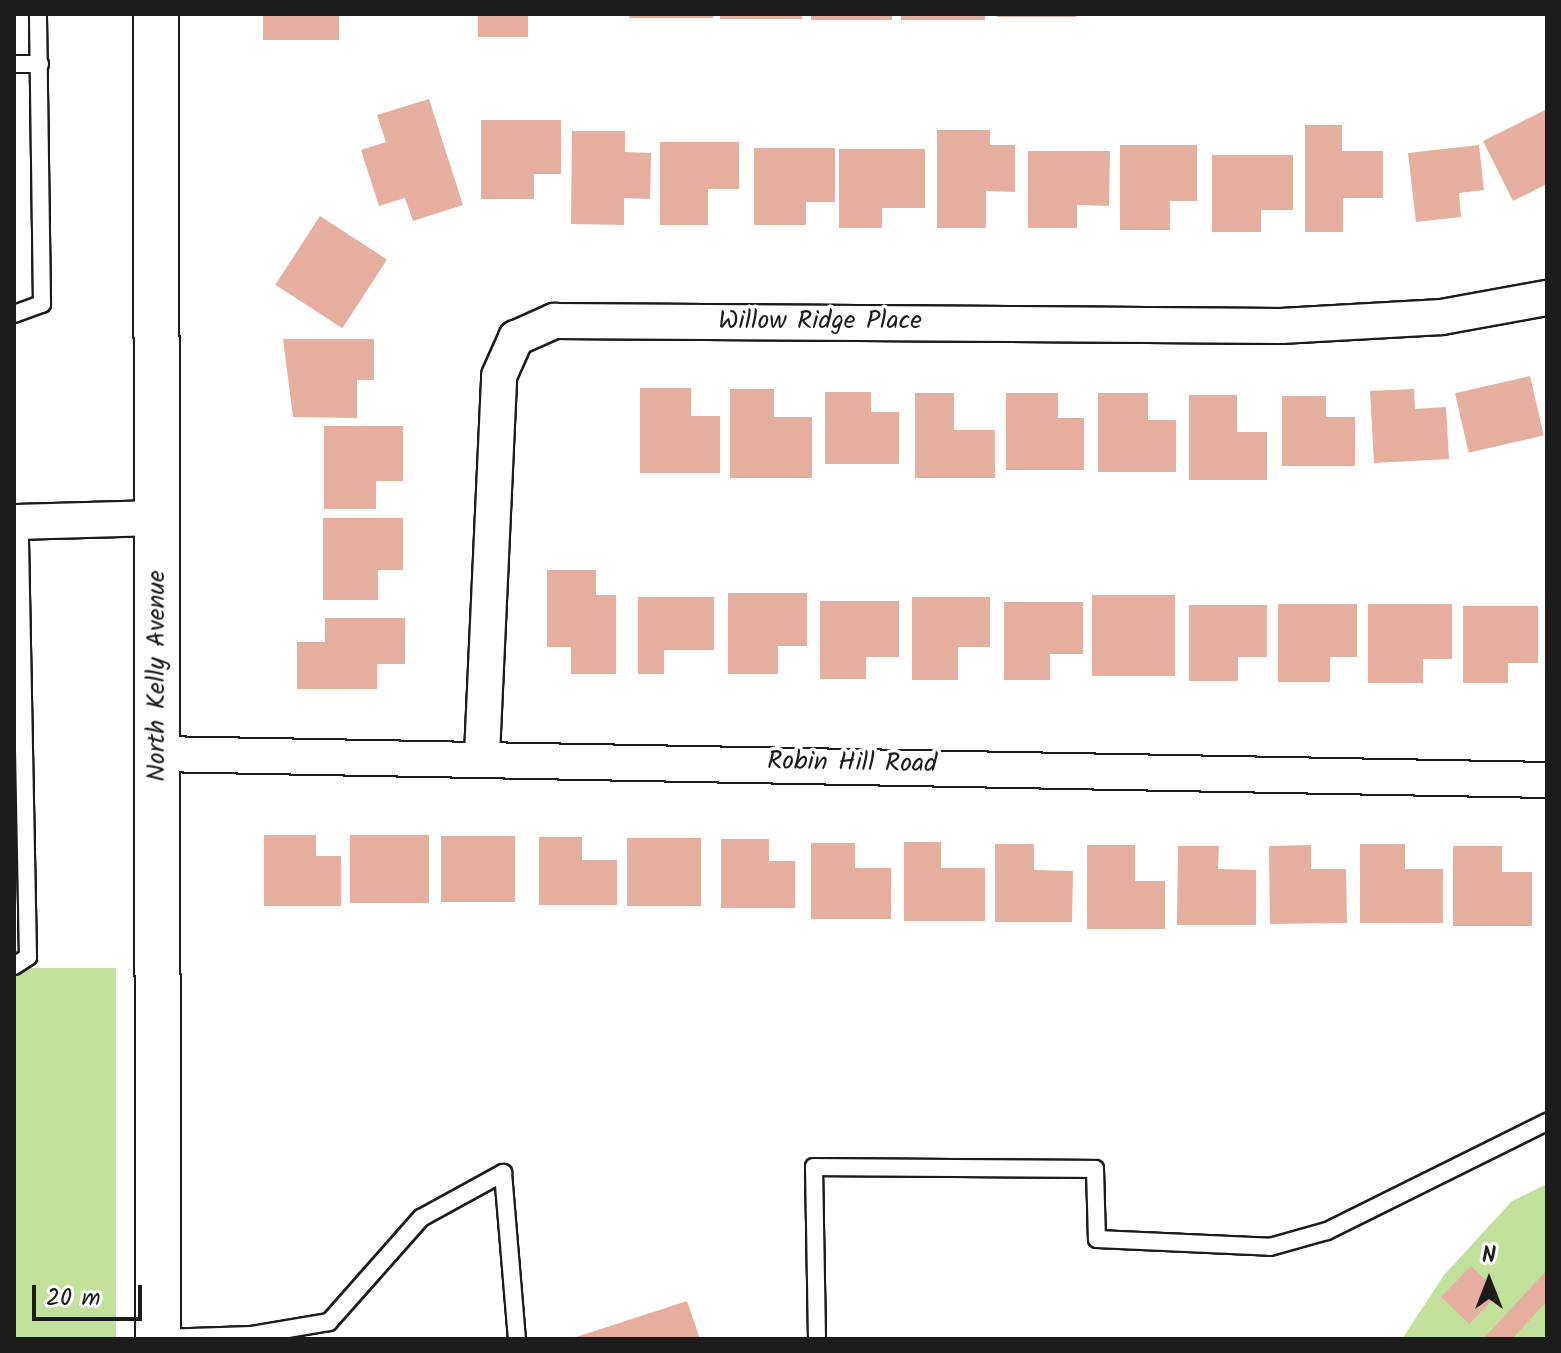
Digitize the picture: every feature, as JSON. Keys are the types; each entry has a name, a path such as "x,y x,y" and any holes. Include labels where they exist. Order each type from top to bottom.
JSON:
{"main road":[{"name":"North Kelly Avenue","path":"156,14 158,1338"}],"street":[{"name":"Willow Ridge Place","path":"482,755 499,376 516,338 554,321 1281,326 1442,317 1547,298"},
{"path":"17,522 158,518"},
{"name":"Robin Hill Road","path":"157,754 482,755 1547,780"}],"lane":[{"path":"14,314 42,304 38,14"},
{"path":"14,64 40,64"},
{"path":"14,966 28,957 17,522"},
{"path":"817,1339 814,1167 1095,1169 1097,1239 1270,1247 1327,1231 1547,1122"},
{"path":"158,1338 252,1335 329,1322 421,1218 503,1173 517,1339"}],"green space":[{"path":"14,968 116,968 116,1339 14,1339"},
{"path":"1547,1184 1547,1339 1402,1339 1444,1275 1512,1201"}],"building":[{"path":"263,14 339,14 339,40 263,40"},
{"path":"478,14 528,14 528,37 478,37"},
{"path":"629,14 713,14 713,18 629,18"},
{"path":"720,14 802,14 802,19 720,19"},
{"path":"811,14 892,14 892,20 811,20"},
{"path":"901,14 985,14 985,20 901,20"},
{"path":"997,14 1076,14 1076,17 997,17"},
{"path":"429,99 463,205 413,221 405,198 379,206 361,150 386,142 377,115"},
{"path":"1547,109 1547,184 1513,201 1483,141"},
{"path":"481,120 561,120 561,174 534,174 534,199 481,199"},
{"path":"1305,125 1342,125 1342,151 1383,151 1383,198 1343,198 1343,232 1305,232"},
{"path":"937,130 990,130 990,145 1015,145 1015,192 986,191 986,228 937,228"},
{"path":"572,131 625,131 625,152 651,153 650,199 624,198 624,225 571,224"},
{"path":"660,142 739,142 739,189 708,189 708,225 660,225"},
{"path":"1120,145 1197,145 1197,201 1170,201 1170,230 1120,230"},
{"path":"1479,145 1484,190 1459,193 1461,217 1416,222 1408,153"},
{"path":"754,148 835,148 835,202 806,202 806,225 754,225"},
{"path":"839,149 925,149 925,208 882,208 882,228 839,228"},
{"path":"1028,151 1110,151 1109,206 1077,205 1077,228 1028,228"},
{"path":"1212,155 1293,155 1293,210 1261,210 1261,232 1212,232"},
{"path":"320,216 387,260 342,328 275,285"},
{"path":"283,339 374,339 374,380 357,380 357,418 293,417"},
{"path":"1530,376 1544,435 1469,453 1455,393"},
{"path":"640,388 691,388 691,416 720,416 720,473 640,473"},
{"path":"730,389 774,389 774,417 812,417 812,478 730,478"},
{"path":"1414,389 1415,409 1446,407 1449,459 1374,463 1370,391"},
{"path":"825,392 871,392 871,412 899,412 899,464 825,464"},
{"path":"915,393 954,393 954,430 995,430 995,478 915,478"},
{"path":"1006,393 1058,393 1058,418 1084,418 1084,470 1006,470"},
{"path":"1098,393 1148,393 1148,420 1176,420 1176,472 1098,472"},
{"path":"1189,395 1237,395 1237,432 1267,432 1267,480 1189,480"},
{"path":"1282,396 1326,396 1326,417 1355,417 1355,466 1282,466"},
{"path":"324,426 403,426 403,481 376,481 376,509 324,509"},
{"path":"323,518 403,518 403,570 378,570 378,600 323,600"},
{"path":"547,570 596,570 596,595 616,595 616,674 571,674 571,647 547,647"},
{"path":"728,593 807,593 807,646 778,646 778,674 728,674"},
{"path":"1092,595 1175,595 1175,676 1092,676"},
{"path":"638,597 714,597 714,650 664,650 664,674 638,674"},
{"path":"912,597 990,597 990,647 958,647 958,680 912,680"},
{"path":"820,601 899,601 899,657 866,657 866,679 820,679"},
{"path":"1004,602 1083,602 1083,654 1050,654 1050,680 1004,680"},
{"path":"1278,604 1357,604 1357,657 1330,657 1330,682 1278,682"},
{"path":"1368,604 1452,604 1452,659 1423,659 1423,683 1368,683"},
{"path":"1189,605 1267,605 1267,657 1238,657 1238,681 1189,681"},
{"path":"1463,606 1538,606 1538,663 1508,663 1508,683 1463,683"},
{"path":"325,618 405,618 405,664 377,664 377,689 297,689 297,642 325,642"},
{"path":"264,835 316,835 316,856 341,856 341,906 264,906"},
{"path":"350,835 429,835 429,903 350,903"},
{"path":"441,836 515,836 515,902 441,902"},
{"path":"539,837 582,837 582,860 617,860 617,905 539,905"},
{"path":"627,838 701,838 701,906 627,906"},
{"path":"721,839 769,839 769,861 795,861 795,908 721,908"},
{"path":"904,842 941,842 941,868 985,868 985,921 904,921"},
{"path":"811,843 855,843 855,868 891,868 891,919 811,919"},
{"path":"995,844 1034,844 1034,870 1073,871 1072,922 995,922"},
{"path":"1360,844 1405,844 1405,869 1443,869 1443,923 1360,923"},
{"path":"1087,845 1135,845 1135,881 1165,881 1165,929 1087,929"},
{"path":"1311,845 1311,869 1346,869 1347,923 1270,924 1269,846"},
{"path":"1178,846 1219,846 1218,869 1256,870 1256,925 1177,925"},
{"path":"1453,846 1502,846 1502,872 1532,872 1532,926 1453,926"},
{"path":"1471,1266 1499,1293 1469,1324 1441,1297"},
{"path":"1547,1270 1547,1301 1512,1339 1483,1339"},
{"path":"687,1301 700,1339 573,1339 573,1338"}]}
